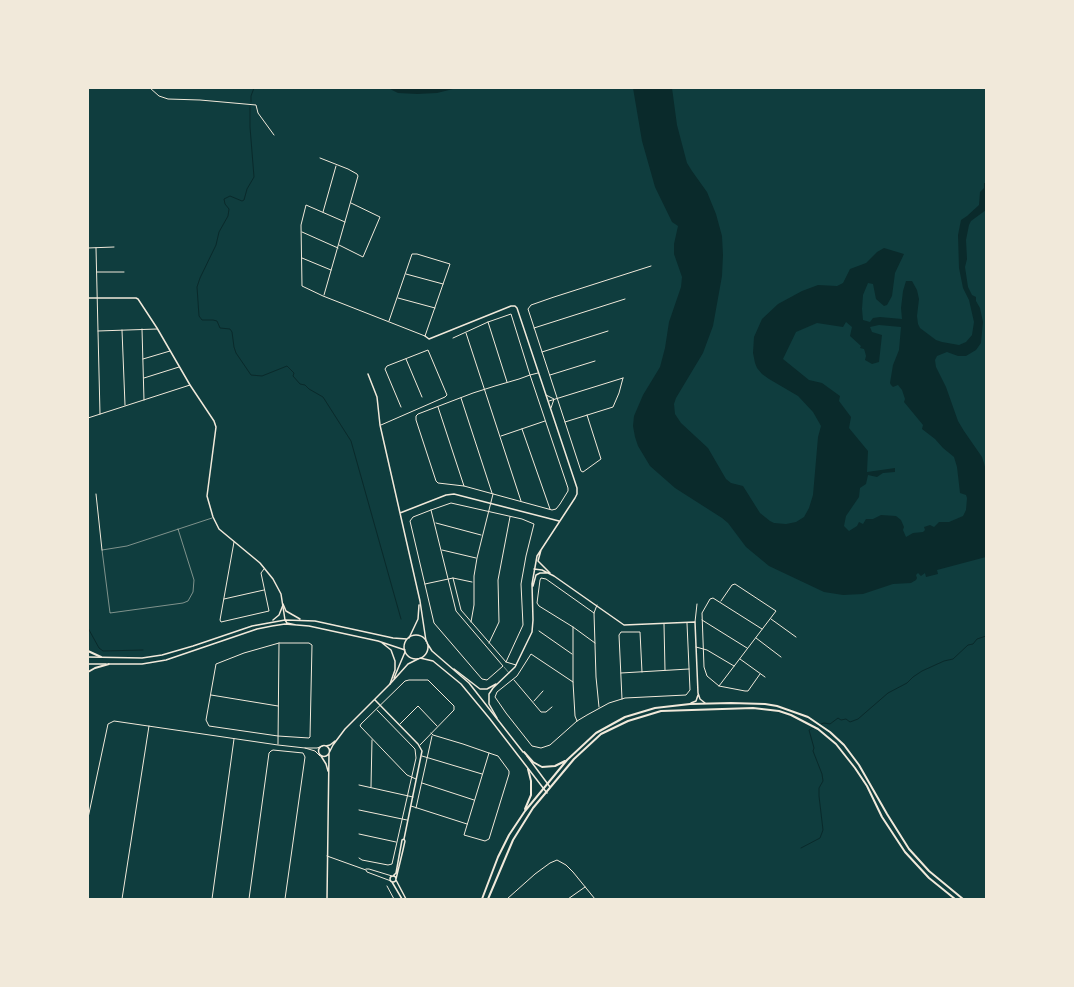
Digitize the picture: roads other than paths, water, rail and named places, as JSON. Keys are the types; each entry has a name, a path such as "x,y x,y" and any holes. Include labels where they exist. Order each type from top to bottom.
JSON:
{"main road":[{"path":"88,651 101,657"},
{"path":"88,672 94,668 109,664"},
{"path":"482,899 509,835 525,811 546,783 567,760 596,733 625,717 655,708 690,704 738,703 765,704 788,709 814,721 830,732 844,745 856,760 871,784 886,814 909,849 929,872 963,899"},
{"path":"488,899 513,840 533,808 574,759 601,734 628,721 661,711 753,708 779,711 810,724 841,750 867,786 882,817 905,852 929,878 955,899"},
{"path":"524,752 533,762 542,767 555,766 567,760"},
{"path":"525,811 532,788 528,769"}],"street":[{"path":"150,88 159,96 168,100 200,100 256,105 259,115 274,135"},
{"path":"320,158 358,175 323,296"},
{"path":"322,212 336,165"},
{"path":"339,245 363,257 380,217 350,203"},
{"path":"345,222 306,205 302,219 301,232 302,286 323,296 425,336 429,339 511,306 515,306 519,311 538,373 577,488 575,498 542,546 537,556 532,588 533,628 516,666 510,674 490,692 488,697 489,704 497,718"},
{"path":"301,232 338,248"},
{"path":"88,248 114,247"},
{"path":"96,248 100,414"},
{"path":"389,321 413,253 450,263 425,336"},
{"path":"302,258 331,270"},
{"path":"587,415 601,460 591,468 582,472 527,310 531,305 536,303 651,266"},
{"path":"96,272 124,272"},
{"path":"406,274 444,284"},
{"path":"88,298 136,298 141,302 190,385 216,424 207,496 213,517 219,528 264,568 277,586 286,611 301,620"},
{"path":"398,298 435,308"},
{"path":"533,329 625,299"},
{"path":"453,338 488,322 511,314 530,375 568,491 560,504 554,510 550,510 464,486 437,483 416,416 438,406 485,389 530,375 538,373"},
{"path":"488,322 507,382"},
{"path":"98,331 157,328"},
{"path":"142,329 144,400"},
{"path":"122,330 125,406"},
{"path":"541,352 608,331"},
{"path":"466,332 521,502"},
{"path":"143,359 170,350"},
{"path":"380,425 447,395 428,350 387,366 385,370 401,407"},
{"path":"406,359 422,397"},
{"path":"549,375 595,361"},
{"path":"143,378 180,366"},
{"path":"88,818 108,724 117,721 278,745 316,748 332,744 408,664 419,659 427,652 427,642 420,602 380,425 377,397 368,374"},
{"path":"548,401 623,378 613,407 564,422"},
{"path":"88,418 190,385"},
{"path":"546,395 554,399"},
{"path":"461,398 493,494 477,558 473,582 474,605 471,622"},
{"path":"551,409 554,399"},
{"path":"438,406 464,486"},
{"path":"500,437 546,421"},
{"path":"522,429 550,510"},
{"path":"96,494 102,550"},
{"path":"400,513 449,494 454,494 559,521"},
{"path":"432,510 456,611 503,666 487,680 482,679 434,623 410,521 413,517 432,510 451,503 510,516 533,523 534,526 526,556 521,584 523,625 506,662"},
{"path":"489,643 499,622 498,580 510,516"},
{"path":"435,523 482,535"},
{"path":"234,542 220,620 222,622 270,611 261,573 264,568"},
{"path":"542,546 538,561 550,574"},
{"path":"441,550 477,558"},
{"path":"534,569 542,570 550,574 624,625 695,622"},
{"path":"532,588 536,575 540,573 550,574"},
{"path":"424,584 453,578 473,582"},
{"path":"453,578 460,608 506,662 516,666"},
{"path":"594,613 546,579 541,578 537,603 539,606 573,627 595,643"},
{"path":"719,686 776,611 736,584 732,585 720,602"},
{"path":"224,600 265,590"},
{"path":"760,674 748,691 724,688 719,686 705,674 702,648 702,613 710,599 713,598 762,629"},
{"path":"393,680 405,651 405,645 418,619 420,602"},
{"path":"283,604 284,620"},
{"path":"272,621 279,615 283,604"},
{"path":"690,704 696,700 698,693 695,622 697,604"},
{"path":"597,605 594,613 596,677 599,708"},
{"path":"770,618 796,637"},
{"path":"284,620 296,625"},
{"path":"88,657 142,658 162,655 252,626 272,621 301,620 323,622 394,638 408,639 415,635 419,636 427,642 432,651 480,689 487,689 499,683"},
{"path":"701,620 747,649"},
{"path":"573,682 532,654 529,655 514,680 497,692 495,697 506,713 535,747 544,748 550,745 577,721 599,708 622,699 686,695 690,690 687,623"},
{"path":"88,664 142,664 166,660 257,629 285,624 324,629 378,641 405,651 409,657 433,661 460,684 490,719 547,793"},
{"path":"664,624 665,671"},
{"path":"573,627 573,682 575,716 577,721"},
{"path":"539,631 572,654"},
{"path":"622,699 619,635 621,632 639,631 641,634 642,672"},
{"path":"756,638 781,657"},
{"path":"378,641 390,648 394,656 395,670 390,684"},
{"path":"278,745 279,643"},
{"path":"279,643 309,643 312,645 311,735 309,738 278,736 209,726 206,720 210,695 216,664 244,653 279,643"},
{"path":"696,647 702,648 734,666"},
{"path":"740,658 765,677"},
{"path":"454,669 469,683 551,788"},
{"path":"621,673 690,669"},
{"path":"416,779 405,774 360,726 405,681 409,680 426,680 454,705 454,710 420,745"},
{"path":"514,680 541,712 546,712 552,707"},
{"path":"533,702 543,691"},
{"path":"698,693 701,700 705,704"},
{"path":"210,695 278,706"},
{"path":"375,700 420,745 421,756 396,880"},
{"path":"399,724 418,706 438,726"},
{"path":"359,858 362,860 392,865 416,758 415,749 376,709"},
{"path":"122,899 149,726"},
{"path":"430,733 498,756 509,771 489,839 485,841 464,835 489,753"},
{"path":"416,808 430,740 433,735"},
{"path":"212,899 234,738"},
{"path":"305,748 326,757 338,738"},
{"path":"371,788 372,740"},
{"path":"323,746 328,748 329,753 327,899"},
{"path":"323,746 318,751 326,764 328,773"},
{"path":"249,899 269,753 273,750 303,753 305,757 285,899"},
{"path":"421,756 483,775"},
{"path":"421,783 475,800"},
{"path":"359,785 413,797"},
{"path":"411,806 467,824"},
{"path":"359,810 408,820"},
{"path":"359,834 397,842"},
{"path":"402,899 391,878 396,873 402,840 404,839"},
{"path":"327,856 392,881 395,882 396,880"},
{"path":"507,899 535,874 556,861 566,865 595,899"},
{"path":"366,870 368,869 395,876 406,899"},
{"path":"387,886 394,899"},
{"path":"568,899 585,887"},
{"path":"360,899 380,899"}],"lane":[{"path":"178,529 194,586 191,597 188,601 183,603 110,613 102,550 127,546 213,517"},
{"path":"503,666 510,674"}],"water":[{"path":"388,88 457,88 437,93 417,94 398,93"},
{"path":"633,88 672,88 677,125 687,163 707,192 716,214 722,236 723,255 722,276 713,326 703,353 676,398 674,404 675,414 681,423 708,448 726,479 731,483 743,486 760,513 774,523 786,524 796,522 804,517 809,508 813,495 818,437 821,426 813,412 798,396 769,379 757,368 753,353 754,337 762,319 778,304 802,291 818,285 837,286 843,283 850,269 866,263 877,252 884,248 904,254 895,273 892,296 887,305 884,306 876,299 873,284 868,283 863,295 863,320 870,322 873,318 880,317 902,319 901,308 903,291 906,281 912,281 917,290 919,299 917,316 920,328 936,340 942,342 959,345 966,342 972,335 974,322 969,300 963,288 959,268 958,235 961,220 979,205 980,192 984,188 984,183 986,183 986,210 971,221 969,225 966,240 967,259 965,267 968,287 972,295 976,297 983,322 981,343 976,350 966,356 958,356 947,352 937,356 935,360 936,367 946,387 958,421 982,457 984,463 986,471 986,557 937,570 938,574 926,577 925,573 921,576 918,573 916,575 916,580 911,583 893,584 863,594 843,595 824,592 769,566 746,547 728,523 675,488 650,466 638,446 635,437 633,426 634,416 643,395 660,367 669,322 681,287 682,277 674,254 674,244 678,226 672,222 655,187 642,141","holes":["846,322 852,327 850,336 861,346 860,348 864,349 866,356 865,360 872,364 879,362 882,335 872,332 870,327 879,325 901,327 899,350 893,365 890,383 893,387 898,385 902,390 905,399 904,402 923,425 922,429 954,457 957,467 960,493 966,495 967,498 966,510 963,516 949,522 939,522 934,527 930,525 924,527 925,530 923,532 913,533 906,537 901,520 896,516 881,515 873,519 866,519 863,524 859,522 857,526 849,531 844,526 846,516 859,497 860,488 866,484 868,475 877,477 883,473 895,472 895,468 867,472 868,451 849,428 851,417 839,401 840,396 822,383 809,380 783,359 796,332 817,323 843,327"]}],"waterway":[{"path":"251,102 251,96 254,88"},
{"path":"250,107 254,177 247,189 244,200 242,201 230,196 224,199 225,204 229,209 228,216 219,232 216,245 197,287 199,316 202,320 217,321 220,328 230,329 232,332 236,353 251,375 262,376 287,366 294,373 293,376 300,384 305,385 323,397 351,441 401,619"},
{"path":"88,628 99,648 103,651 143,650"},
{"path":"821,724 830,724 838,718 841,720 846,719 850,722 858,719 888,693 907,683 922,671 944,661 953,659 968,645 973,644 977,639 986,636"},
{"path":"801,848 820,838 823,830 819,796 819,788 823,781 822,774 813,751 814,748 809,730 818,726"}]}
